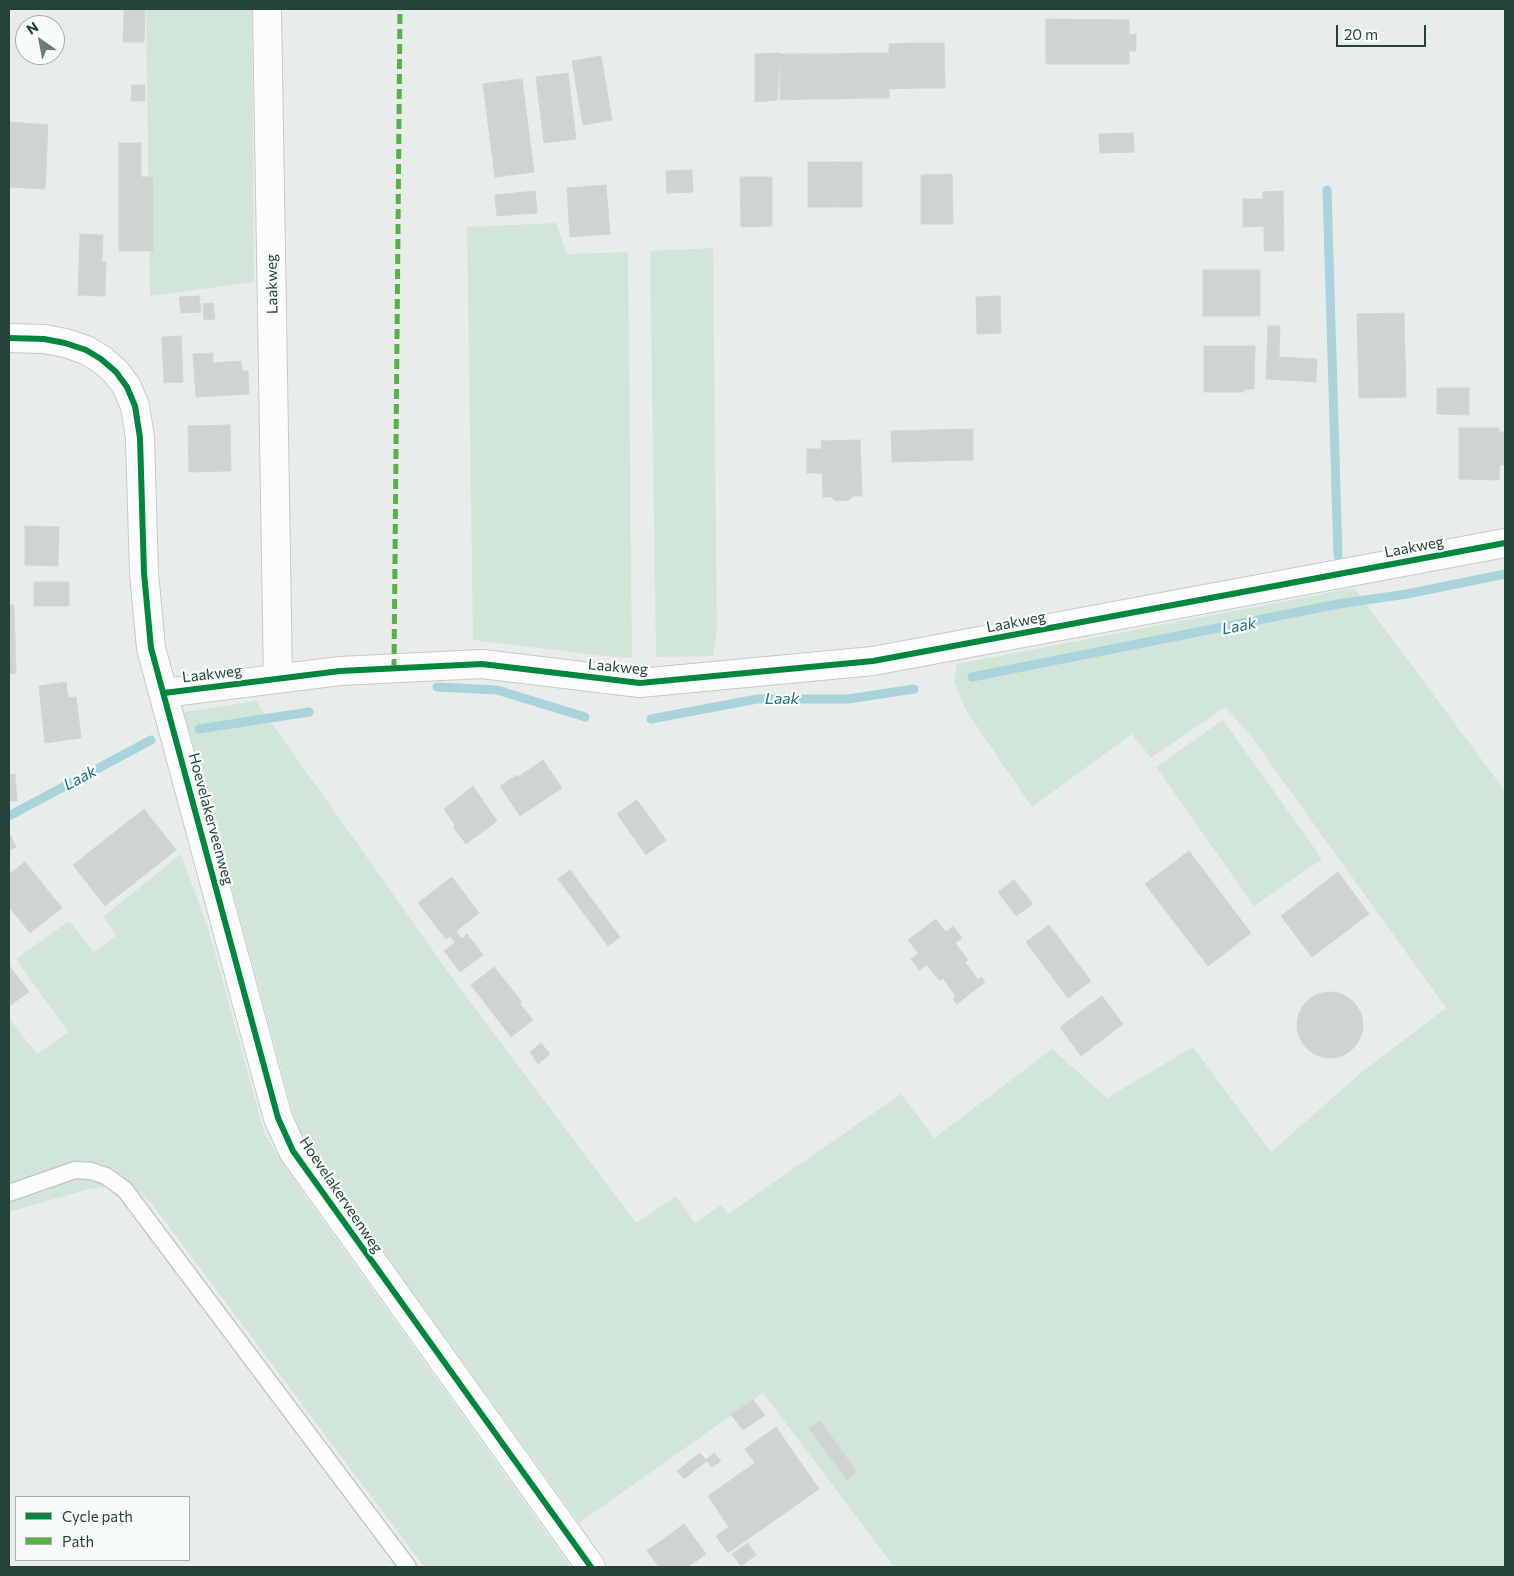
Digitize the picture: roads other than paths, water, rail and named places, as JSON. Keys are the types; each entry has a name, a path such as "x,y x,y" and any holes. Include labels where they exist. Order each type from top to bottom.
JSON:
{"street":[{"name":"Laakweg","path":"267,9 278,679"},
{"name":"Laakweg","path":"9,338 65,342 86,350 101,359 116,372 127,387 135,406 140,438 144,573 151,648 164,693 340,671 482,664 640,683 873,661 1505,543"},
{"name":"Hoevelakerveenweg","path":"164,693 278,1118 293,1151 591,1567"}],"lane":[{"path":"9,1193 75,1170 91,1171 106,1176 125,1190 408,1567"}],"waterway":[{"path":"1327,190 1338,556"},
{"name":"Laak","path":"972,677 1338,604 1407,594 1505,574"},
{"name":"Laak","path":"437,687 497,690 585,717"},
{"name":"Laak","path":"651,719 757,699 848,699 914,689"},
{"name":"Laak","path":"199,729 309,712"},
{"name":"Laak","path":"9,816 151,740"}]}
